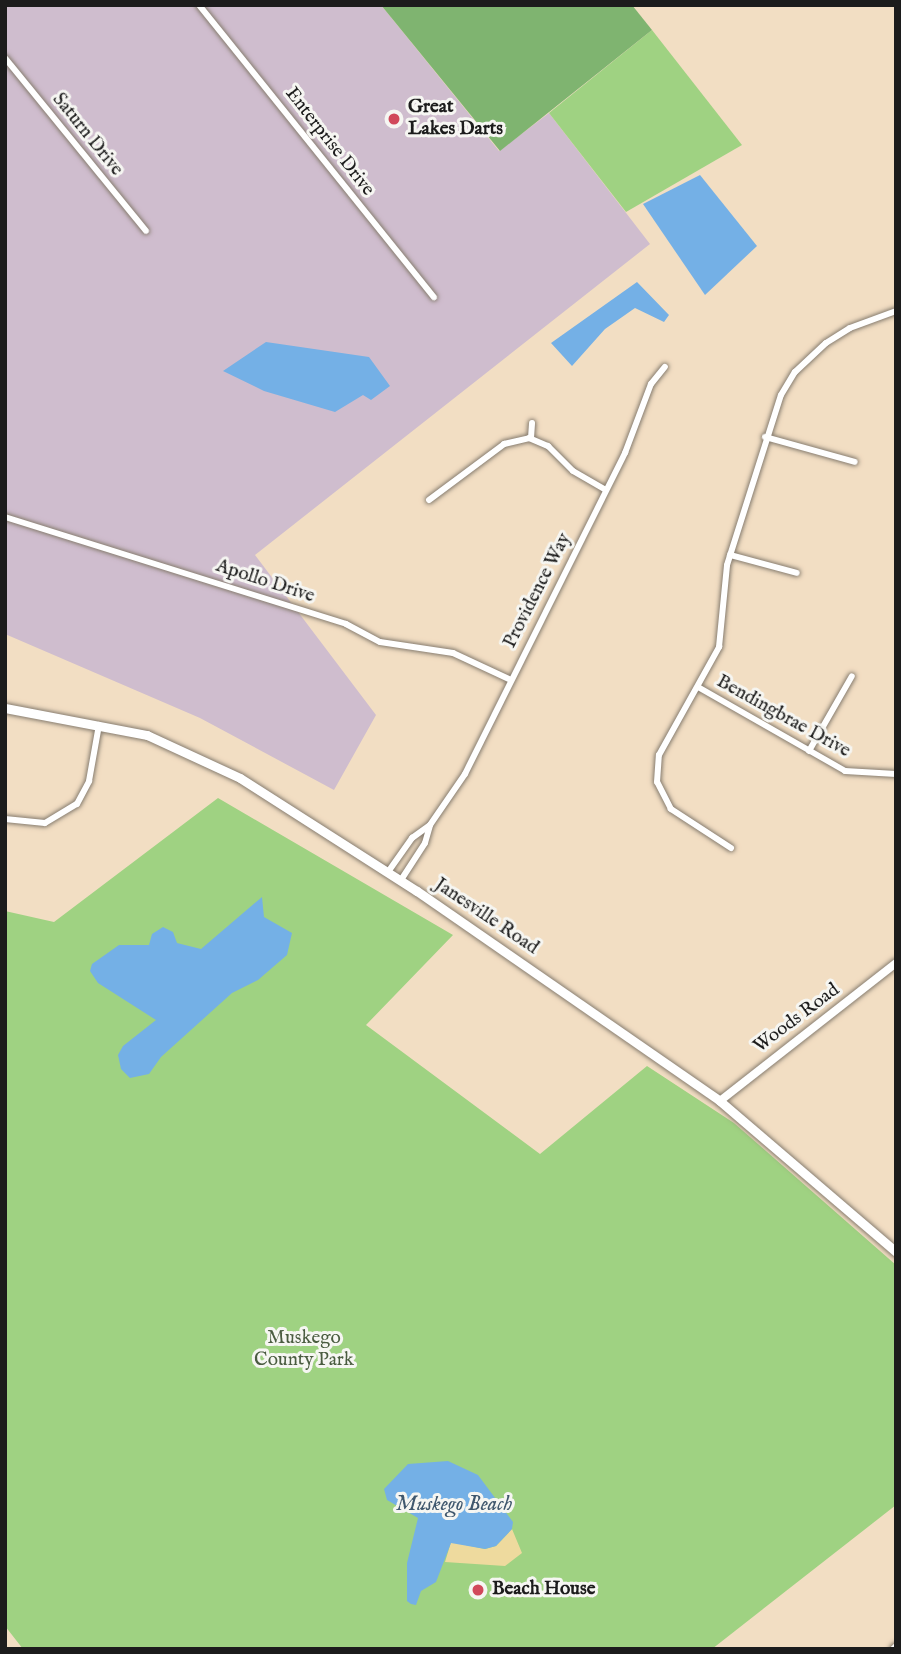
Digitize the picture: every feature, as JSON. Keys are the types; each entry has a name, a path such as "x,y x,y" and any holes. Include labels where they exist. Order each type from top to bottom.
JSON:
{"main road":[{"name":"Janesville Road","path":"5,708 147,735 206,759 401,880 720,1101 896,1252"}],"street":[{"name":"Enterprise Drive","path":"199,5 434,297"},
{"name":"Saturn Drive","path":"5,58 146,231"},
{"path":"731,848 671,809 657,782 659,755 698,687 722,634 730,555 765,437 789,380 816,351 850,328 896,312"},
{"name":"Providence Way","path":"401,880 425,843 430,825 465,774 606,490 651,384 665,367"},
{"path":"531,438 532,423"},
{"path":"765,437 855,462"},
{"path":"429,500 504,444 531,438 548,446 580,476 606,490"},
{"name":"Apollo Drive","path":"5,517 346,624 380,642 451,652 511,680"},
{"path":"730,555 797,573"},
{"path":"809,751 852,676"},
{"name":"Bendingbrae Drive","path":"698,687 809,751 855,774 896,774"},
{"path":"5,819 45,824 77,804 89,781 99,725"},
{"name":"Providence Way","path":"388,872 412,838 430,825"},
{"name":"Woods Road","path":"720,1101 896,963"}],"shaded area":[{"path":"5,5 381,5 499,151 549,113 650,244 255,555 376,715 334,790 200,718 5,634"}],"green space":[{"path":"381,5 632,5 652,30 500,151"},
{"path":"652,30 742,145 626,212 549,113"},
{"name":"Muskego County Park","path":"218,798 453,935 366,1025 540,1154 647,1066 734,1123 896,1265 896,1505 712,1649 23,1649 5,1626 5,911 54,922"}],"sand":[{"path":"512,1529 522,1553 505,1566 445,1562 451,1542 485,1549 496,1546"}],"water":[{"path":"700,175 757,246 705,295 643,204"},
{"path":"637,282 669,315 664,322 635,308 605,329 572,366 551,343"},
{"path":"266,342 369,357 390,386 371,400 363,395 335,412 264,391 223,371"},
{"path":"262,897 264,917 292,933 287,955 258,980 232,993 161,1057 149,1074 130,1078 121,1069 118,1055 123,1046 156,1020 98,983 90,971 92,964 119,945 149,945 152,934 163,927 173,932 177,943 201,949"},
{"name":"Muskego Beach","path":"448,1461 478,1475 513,1522 512,1529 496,1546 485,1549 451,1543 436,1582 421,1591 416,1605 411,1604 407,1601 407,1563 418,1518 387,1500 384,1489 408,1464"}],"place":[{"name":"Great Lakes Darts","path":"394,119"},
{"name":"Beach House","path":"478,1590"}]}
